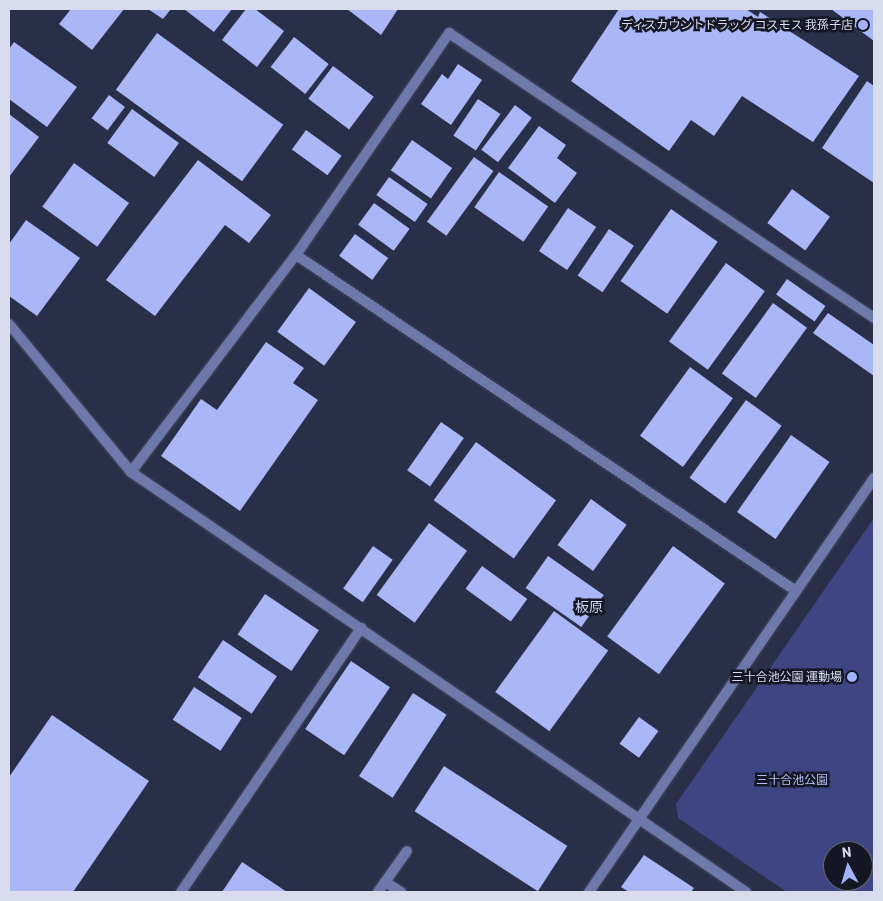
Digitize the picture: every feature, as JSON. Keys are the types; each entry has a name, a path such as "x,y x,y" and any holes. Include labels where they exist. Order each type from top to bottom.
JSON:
{"street":[{"path":"131,472 296,255 449,33 874,318"},
{"path":"296,255 796,591"},
{"path":"9,324 131,472 746,892"},
{"path":"588,892 874,478"},
{"path":"181,892 361,628"},
{"path":"378,892 407,851"},
{"path":"385,882 401,892"}],"green space":[{"name":"三十合池公園","path":"874,518 874,892 787,892 678,818 676,804"}],"building":[{"path":"71,9 124,9 92,50 59,24"},
{"path":"148,9 171,9 163,19"},
{"path":"184,9 232,9 214,32"},
{"path":"246,9 255,9 284,31 257,67 222,40"},
{"path":"347,9 398,9 381,35"},
{"path":"619,9 746,9 758,17 760,12 859,76 813,142 742,96 714,136 691,120 669,151 571,81"},
{"name":"ディスカウントドラッグ コスモス 我孫子店","path":"831,9 874,9 874,41"},
{"path":"157,33 283,125 242,181 116,90"},
{"path":"294,37 329,64 305,94 271,67"},
{"path":"14,42 77,87 47,127 9,99 9,49"},
{"path":"458,64 482,80 451,125 421,104 442,74 448,79"},
{"path":"333,66 374,97 349,129 308,99"},
{"path":"867,81 874,86 874,183 822,148"},
{"path":"109,95 125,107 108,130 92,118"},
{"path":"478,99 500,114 476,151 453,135"},
{"path":"515,105 532,118 498,162 481,150"},
{"path":"132,109 179,143 154,177 107,143"},
{"path":"9,114 39,137 9,177"},
{"path":"539,126 566,145 557,158 577,173 555,203 508,168"},
{"path":"306,130 342,156 327,175 292,149"},
{"path":"412,140 452,168 431,198 391,170"},
{"path":"474,157 493,171 446,236 427,222"},
{"path":"198,160 271,215 249,243 225,225 155,316 106,280"},
{"path":"74,163 129,203 97,247 42,207"},
{"path":"499,172 548,206 523,242 474,207"},
{"path":"389,177 428,204 415,222 376,195"},
{"path":"792,189 830,217 805,251 767,223"},
{"path":"374,203 410,229 394,251 358,225"},
{"path":"568,208 596,227 567,270 539,251"},
{"path":"671,209 718,242 667,314 621,281"},
{"path":"26,220 80,258 37,316 9,296 9,244"},
{"path":"609,229 634,246 603,292 578,275"},
{"path":"355,234 388,258 372,280 339,256"},
{"path":"726,263 765,291 708,370 669,341"},
{"path":"787,279 826,306 815,322 776,295"},
{"path":"309,288 356,322 324,366 277,332"},
{"path":"773,303 807,328 756,398 722,373"},
{"path":"828,313 874,345 874,376 813,333"},
{"path":"266,342 304,368 293,383 318,400 240,511 161,456 201,399 217,410"},
{"path":"690,367 733,398 683,467 640,436"},
{"path":"746,400 782,426 725,504 690,478"},
{"path":"441,422 464,438 430,486 407,470"},
{"path":"791,435 830,462 776,539 737,512"},
{"path":"476,442 556,500 514,558 434,500"},
{"path":"591,499 627,525 593,571 557,545"},
{"path":"429,523 467,551 415,623 377,595"},
{"path":"373,546 393,560 363,602 343,589"},
{"path":"673,546 725,584 659,674 607,637"},
{"path":"548,556 604,595 581,627 526,588"},
{"path":"482,566 527,599 511,622 466,589"},
{"path":"265,594 319,630 291,671 238,635"},
{"path":"554,611 608,650 549,731 495,692"},
{"path":"223,640 277,676 252,714 198,677"},
{"path":"351,661 390,687 344,755 305,729"},
{"path":"194,687 242,718 221,751 173,720"},
{"path":"413,693 447,715 393,798 359,776"},
{"path":"52,715 149,781 73,892 9,892 9,777"},
{"path":"639,717 658,731 639,758 620,744"},
{"path":"444,766 567,846 538,891 415,811"},
{"path":"644,855 694,888 691,892 629,892 621,887"},
{"path":"242,862 287,892 222,892"}],"place":[{"name":"ディスカウントドラッグ コスモス 我孫子店","path":"863,25"},
{"name":"三十合池公園 運動場","path":"852,677"}],"district":[{"name":"板原","path":"589,607"}]}
